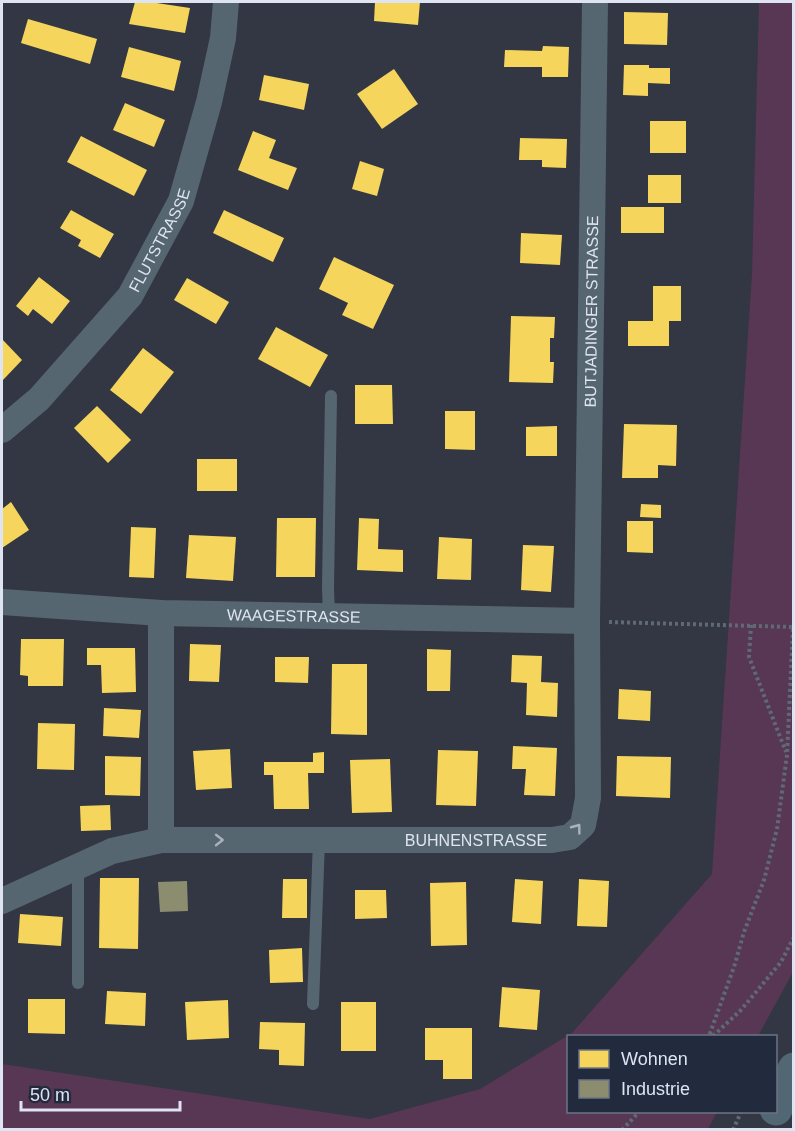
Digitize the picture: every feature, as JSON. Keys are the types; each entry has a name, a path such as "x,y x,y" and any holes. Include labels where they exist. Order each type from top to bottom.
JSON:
{"main road":[{"path":"777,1106 794,1069"},
{"path":"766,1130 774,1113"}],"street":[{"name":"FLUTSTRASSE","path":"2,430 39,399 130,296 181,201 209,102 223,38 226,2"},
{"name":"BUTJADINGER STRASSE","path":"587,621 595,2"},
{"name":"WAAGESTRASSE","path":"2,602 161,613 587,621"},
{"path":"161,613 161,840"},
{"name":"BUHNENSTRASSE","path":"2,901 112,851 161,840 552,840 570,837 583,825 588,798 587,621"}],"lane":[{"path":"329,616 331,396"},
{"path":"314,1004 320,840"},
{"path":"78,867 78,983"}],"path":[{"path":"587,621 793,627 787,755 777,829 764,880 744,932 711,1035"},
{"path":"751,625 749,657 787,755"},
{"path":"712,1035 741,1010 781,962 794,937"},
{"path":"622,1130 638,1113"},
{"path":"733,1130 741,1113"}],"shaded area":[{"path":"759,2 794,2 793,972 759,1035 569,1035 712,874 752,274"},
{"path":"567,1036 567,1113 716,1113 708,1129 2,1129 2,1064 370,1119 480,1089"}],"building: Wohnen":[{"path":"135,2 190,8 185,33 129,24"},
{"path":"375,2 420,2 418,25 374,21"},
{"path":"624,12 668,13 667,45 624,44"},
{"path":"28,19 97,39 90,64 21,43"},
{"path":"543,46 569,47 568,77 542,77 542,67 504,67 505,50 542,51"},
{"path":"129,47 181,61 174,91 121,77"},
{"path":"624,65 670,68 670,84 648,83 648,96 623,95"},
{"path":"394,69 418,104 382,129 357,94"},
{"path":"264,75 309,84 304,110 259,100"},
{"path":"125,103 165,120 154,147 113,130"},
{"path":"650,121 686,121 686,153 650,153"},
{"path":"253,131 276,140 269,158 297,168 288,190 238,170"},
{"path":"81,136 147,170 134,196 67,162"},
{"path":"520,138 567,139 566,168 542,167 542,160 519,160"},
{"path":"360,161 384,169 377,196 352,189"},
{"path":"648,175 681,175 681,203 648,203"},
{"path":"621,207 664,207 664,233 621,233"},
{"path":"71,210 114,234 100,258 78,246 81,240 60,228"},
{"path":"224,210 284,238 273,262 213,233"},
{"path":"521,233 562,235 560,265 520,263"},
{"path":"334,257 394,285 373,329 342,315 348,303 319,289"},
{"path":"39,277 70,301 52,324 33,309 28,316 16,306"},
{"path":"187,278 229,302 216,324 174,300"},
{"path":"653,286 681,286 681,321 669,321 669,346 628,346 628,321 653,321"},
{"path":"511,316 555,317 554,338 550,338 550,362 554,362 553,383 509,382"},
{"path":"276,327 328,355 310,387 258,359"},
{"path":"2,339 22,360 3,380 2,378"},
{"path":"143,348 174,372 141,414 110,390"},
{"path":"355,385 392,385 393,424 355,424"},
{"path":"97,406 131,440 108,463 74,428"},
{"path":"445,411 475,411 475,450 445,449"},
{"path":"624,424 677,425 676,466 658,465 658,478 622,478"},
{"path":"557,426 557,456 526,456 526,427"},
{"path":"197,459 237,459 237,491 197,491"},
{"path":"11,502 29,530 2,548 2,509"},
{"path":"641,504 661,505 661,518 640,517"},
{"path":"277,518 316,518 315,577 276,577"},
{"path":"359,518 379,519 378,549 403,550 403,572 357,570"},
{"path":"627,521 653,521 653,553 627,552"},
{"path":"131,527 156,528 154,578 129,577"},
{"path":"189,535 236,537 233,581 186,578"},
{"path":"439,537 472,539 471,580 437,579"},
{"path":"523,545 554,546 551,592 521,590"},
{"path":"21,639 64,639 63,686 28,686 28,676 20,675"},
{"path":"190,644 221,645 219,682 189,681"},
{"path":"87,648 135,648 136,692 102,693 101,665 87,665"},
{"path":"427,649 451,650 450,691 427,691"},
{"path":"512,655 542,656 541,682 558,683 557,717 526,715 527,683 511,682"},
{"path":"275,657 309,657 308,683 275,682"},
{"path":"332,664 367,664 367,735 331,734"},
{"path":"619,689 651,691 650,721 618,719"},
{"path":"104,708 141,710 139,738 103,736"},
{"path":"38,723 75,724 74,770 37,769"},
{"path":"513,746 557,748 555,796 524,795 526,769 512,769"},
{"path":"230,749 232,788 196,790 193,751"},
{"path":"438,750 478,751 476,806 436,805"},
{"path":"324,752 324,773 308,773 309,809 274,809 273,775 264,775 264,762 313,762 313,753"},
{"path":"105,756 141,757 140,796 105,795"},
{"path":"617,756 671,757 670,798 616,796"},
{"path":"390,759 392,812 352,813 350,760"},
{"path":"110,805 111,830 81,831 80,806"},
{"path":"100,878 139,878 138,949 99,948"},
{"path":"283,879 307,879 307,918 282,918"},
{"path":"515,879 543,881 541,924 512,922"},
{"path":"579,879 609,881 607,927 577,926"},
{"path":"466,882 467,945 431,946 430,883"},
{"path":"355,890 386,890 387,918 355,919"},
{"path":"20,914 63,917 61,946 18,943"},
{"path":"302,948 303,982 270,983 269,950"},
{"path":"502,987 540,990 537,1030 499,1027"},
{"path":"107,991 146,993 145,1026 105,1024"},
{"path":"28,999 65,999 65,1034 28,1033"},
{"path":"228,1000 229,1038 187,1040 185,1002"},
{"path":"341,1002 376,1002 376,1051 341,1051"},
{"path":"260,1022 305,1023 304,1066 279,1065 279,1050 259,1049"},
{"path":"425,1028 472,1028 472,1079 443,1079 443,1060 425,1060"}],"building: Industrie":[{"path":"187,881 188,911 160,912 158,882"}]}
